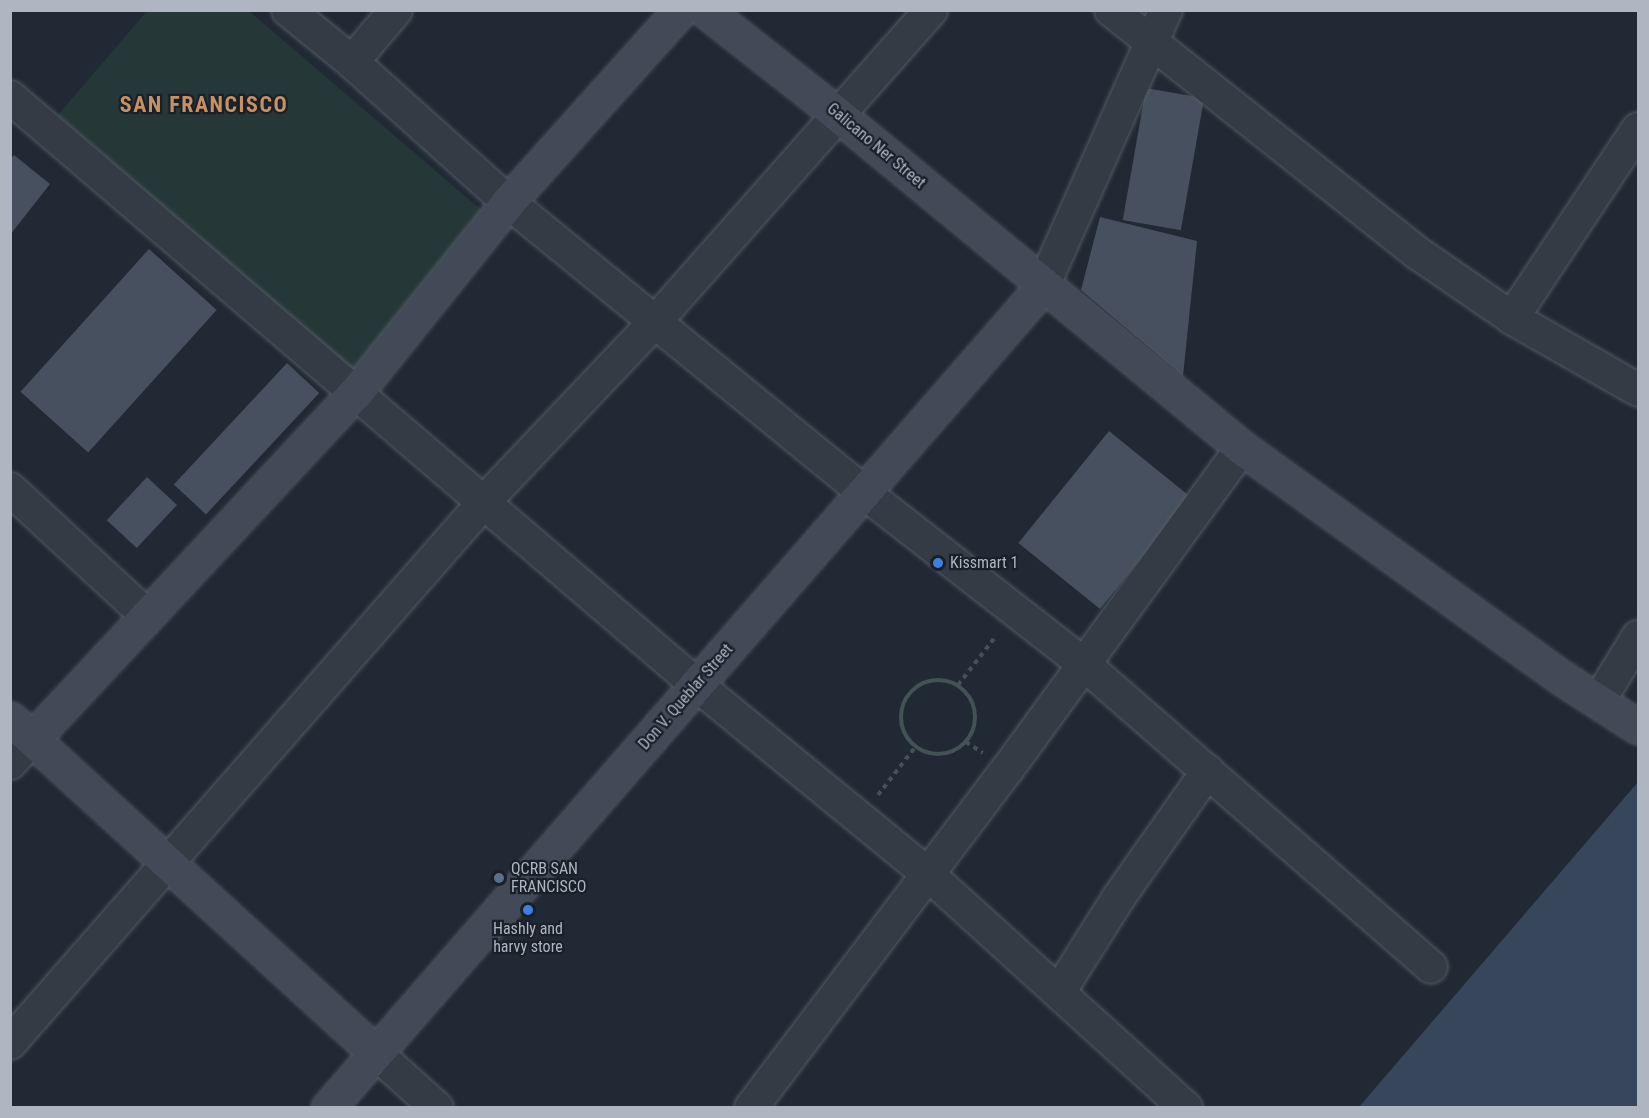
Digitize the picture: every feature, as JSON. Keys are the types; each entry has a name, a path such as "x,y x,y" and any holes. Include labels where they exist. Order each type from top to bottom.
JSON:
{"street":[{"path":"288,10 352,62 508,202 866,494 1085,665 1431,967"},
{"path":"352,62 396,10"},
{"path":"10,763 22,729 147,616 356,392 508,202 680,10"},
{"name":"Galicano Ner Street","path":"705,10 837,114 1242,448 1562,678 1600,699 1638,727"},
{"path":"10,1043 484,502 656,321 837,114 932,10"},
{"path":"1111,10 1419,254 1512,318 1638,390"},
{"path":"1043,286 1153,45 1166,10"},
{"path":"10,97 697,685 859,820 929,875 1186,1107"},
{"path":"1512,318 1638,129"},
{"name":"Don V. Queblar Street","path":"328,1107 866,494 1043,286"},
{"path":"751,1107 929,875 1242,448"},
{"path":"10,489 147,616"},
{"path":"1600,699 1638,637"},
{"path":"22,729 437,1107"},
{"path":"1059,992 1208,771"}],"path":[{"path":"958,685 1015,611"},
{"path":"933,680 958,685 974,705 975,718 966,742 944,753 932,753 916,746 904,733 901,722 905,699 922,683 933,680"},
{"path":"859,820 916,746"}],"shaded area":[{"path":"147,11 249,11 493,220 355,373 58,115"}],"water":[{"path":"1638,782 1638,1107 1359,1107"}],"building":[{"path":"1146,88 1204,98 1181,230 1123,220"},
{"path":"14,155 50,184 10,235 10,160"},
{"path":"1100,217 1197,241 1183,376 1081,290"},
{"path":"149,249 217,310 88,453 21,392"},
{"path":"287,363 319,393 206,514 174,484"},
{"path":"1109,431 1191,497 1100,609 1018,543"},
{"path":"147,477 177,505 137,548 107,520"}],"place":[{"name":"Kissmart 1","path":"938,563"},
{"name":"QCRB SAN FRANCISCO","path":"499,878"},
{"name":"Hashly and harvy store","path":"528,910"}],"district":[{"name":"SAN FRANCISCO","path":"204,105"}]}
